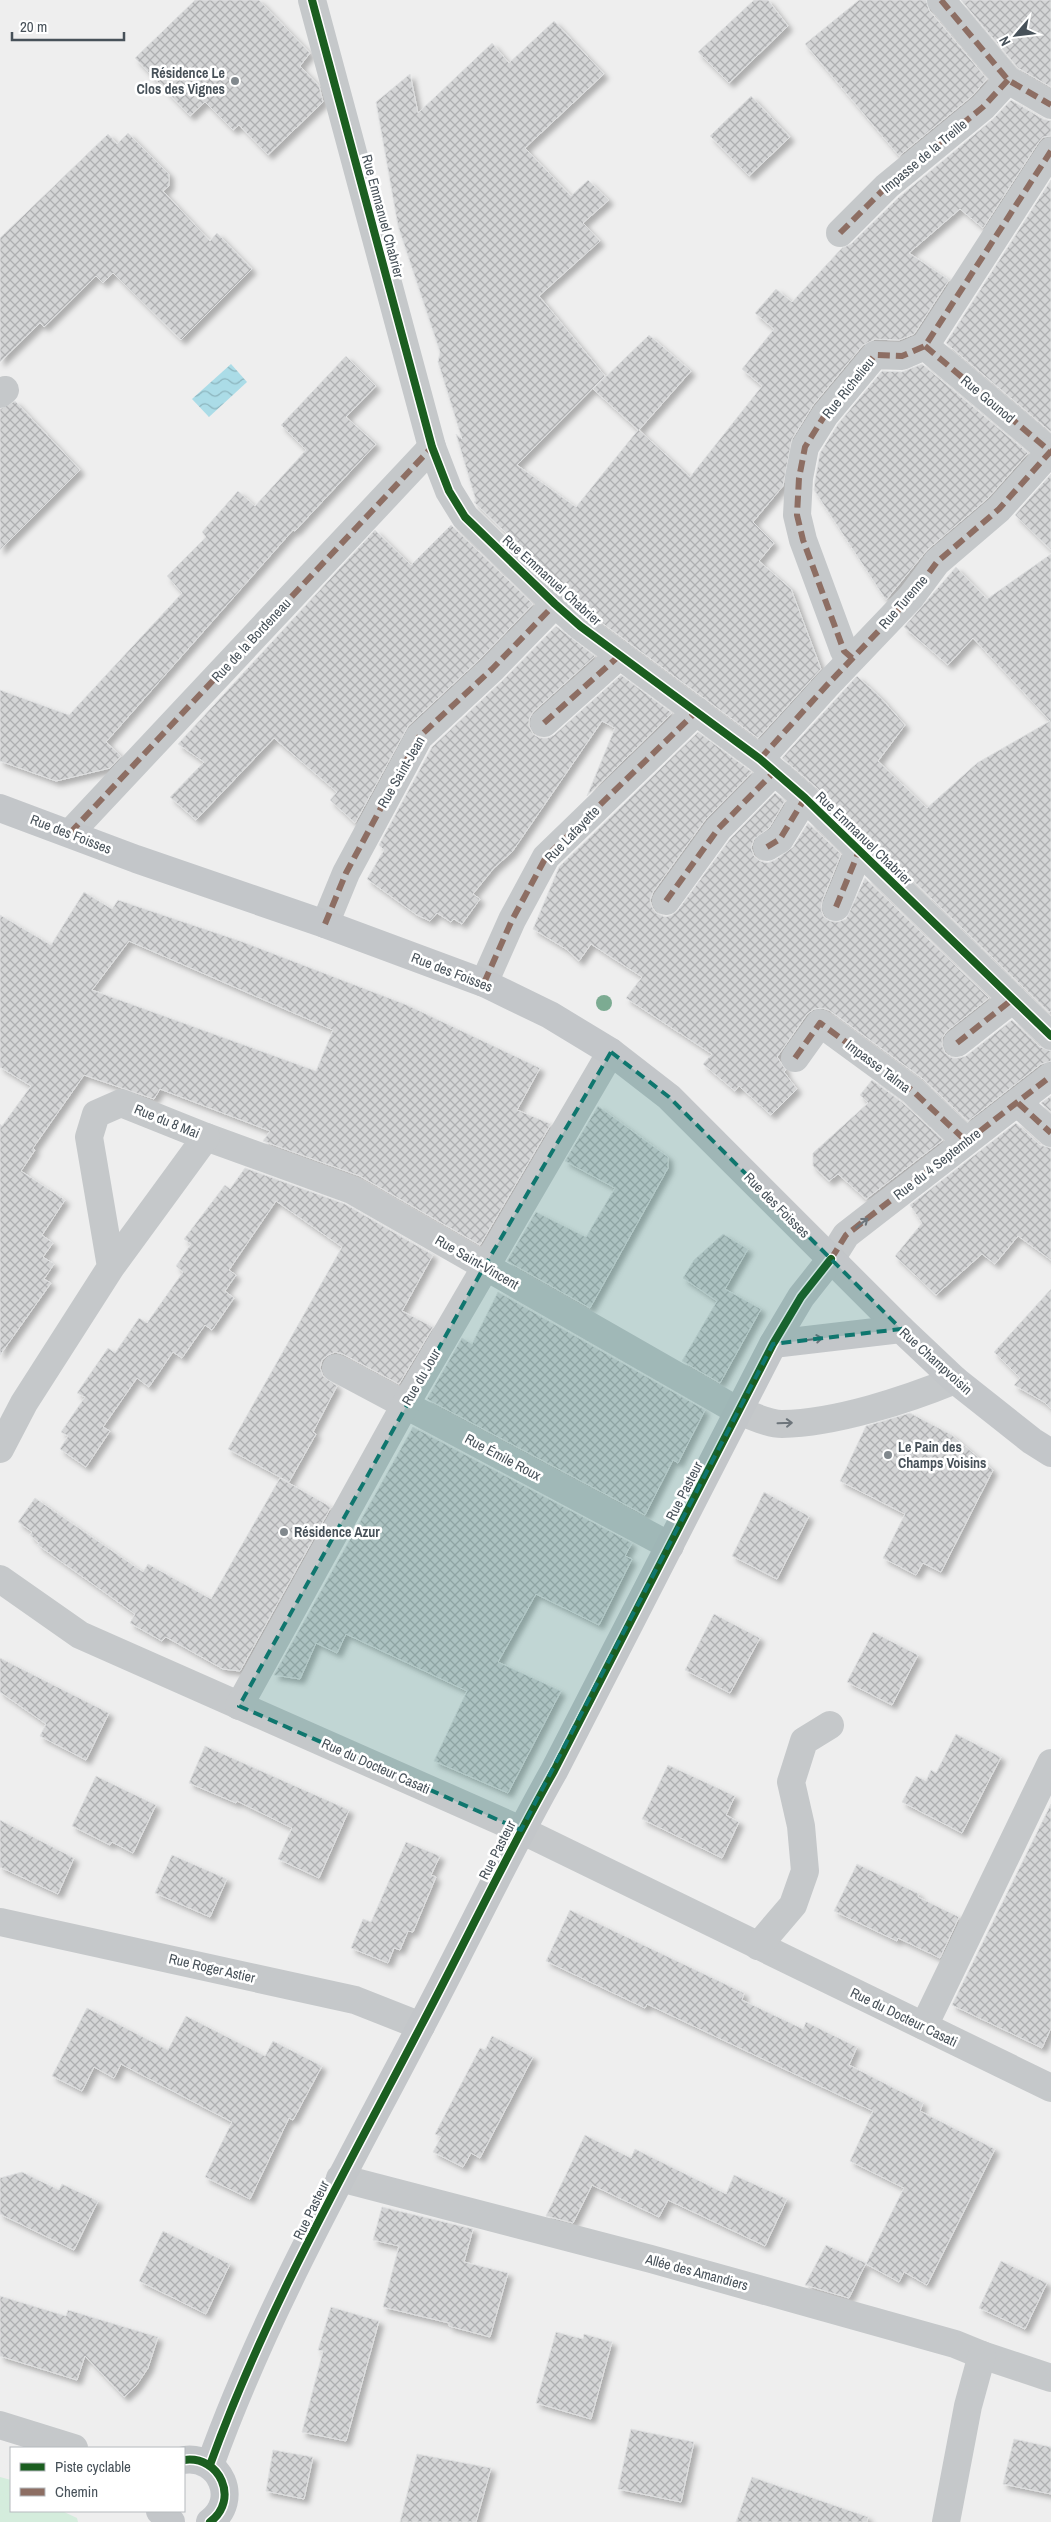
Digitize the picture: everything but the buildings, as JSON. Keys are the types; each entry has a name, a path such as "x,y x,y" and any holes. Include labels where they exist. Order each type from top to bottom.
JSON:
{"main road":[{"name":"Rue des Foisses","path":"0,808 136,859 325,924 484,984 550,1015 610,1052 669,1097 830,1259"},
{"name":"Rue Champvoisin","path":"830,1259 901,1330 955,1380 1032,1441 1051,1452"},
{"name":"Rue Pasteur","path":"210,2465 246,2372 340,2178 554,1770 773,1344 801,1297 830,1259"},
{"path":"773,1344 901,1330"},
{"path":"185,2460 201,2460 210,2465 224,2484 225,2496 223,2507 210,2522"},
{"path":"161,2512 171,2522"}],"street":[{"name":"Rue Emmanuel Chabrier","path":"312,0 432,447 449,491 465,518 555,604 620,655 697,711 805,798 1051,1036"},
{"path":"941,0 1008,80 1051,105"},
{"name":"Impasse de la Treille","path":"840,233 887,186 983,107 1008,80"},
{"path":"925,346 1051,151"},
{"name":"Rue Richelieu","path":"852,658 844,652 803,540 797,515 799,478 805,447 825,416 875,355 902,356 925,346"},
{"name":"Rue Gounod","path":"925,346 1051,452"},
{"name":"Rue de la Bordeneau","path":"70,833 432,447"},
{"name":"Rue Turenne","path":"767,766 852,658 911,597 937,562 999,509 1051,452"},
{"name":"Rue Saint-Jean","path":"325,924 346,872 419,737 492,669 555,604"},
{"path":"544,723 620,655"},
{"name":"Rue Lafayette","path":"484,984 512,920 546,856 697,711"},
{"path":"666,900 767,766"},
{"path":"767,847 780,839 805,798"},
{"path":"836,906 859,851"},
{"path":"957,1042 1013,999"},
{"name":"Impasse Talma","path":"795,1058 820,1023 913,1091 966,1141"},
{"name":"Rue du Jour","path":"239,1706 405,1405 610,1052"},
{"name":"Rue du 4 Septembre","path":"830,1259 846,1235 1051,1076"},
{"path":"1018,1102 1051,1133"},
{"name":"Rue du 8 Mai","path":"0,1449 24,1403 111,1267 206,1137 121,1103 96,1114 89,1137 111,1267"},
{"name":"Rue Saint-Vincent","path":"206,1137 352,1190 738,1411 780,1424 830,1418 903,1401 955,1380"},
{"name":"Rue Émile Roux","path":"336,1368 670,1546"},
{"name":"Rue du Docteur Casati","path":"0,1579 80,1635 521,1830 1051,2088"},
{"path":"758,1946 793,1905 805,1871 801,1826 791,1782 804,1741 830,1725"},
{"path":"924,2026 1051,1763"},
{"name":"Rue Roger Astier","path":"0,1922 355,2000 421,2026"},
{"name":"Allée des Amandiers","path":"340,2178 661,2262 955,2344 1051,2378"},
{"path":"946,2522 968,2406 982,2355"},
{"path":"0,2425 71,2447"}],"highlighted area":[{"path":"611,1052 669,1097 901,1329 773,1344 521,1830 239,1706 484,1267"}],"green space":[{"path":"0,2477 10,2480 10,2512 64,2512 77,2518 78,2522 0,2522"}],"water":[{"path":"231,364 247,382 209,417 192,399"}],"marked path":[{"path":"941,0 1008,80 1051,105"},
{"path":"840,233 887,186 983,107 1008,80"},
{"path":"852,658 844,651 803,540 797,515 799,478 805,447 825,415 875,355 902,356 925,346 1051,151"},
{"path":"925,346 1051,452"},
{"path":"70,833 432,447"},
{"path":"760,759 911,597 937,562 999,509 1051,451"},
{"path":"325,924 346,873 419,737 492,669 555,604"},
{"path":"544,723 620,655"},
{"path":"484,983 512,920 546,857 697,711"},
{"path":"666,901 718,829 774,772"},
{"path":"767,847 780,839 805,798"},
{"path":"836,907 859,851"},
{"path":"957,1043 1013,999"},
{"path":"795,1058 820,1023 913,1091 966,1141"},
{"path":"831,1259 846,1235 1051,1076"},
{"path":"1018,1103 1051,1133"}],"cycle path":[{"path":"312,0 432,447 449,491 465,517 580,626 760,759 805,798 1051,1036"},
{"path":"210,2465 256,2352 308,2242 554,1771 773,1344 801,1297 831,1259"},
{"path":"185,2460 197,2460 207,2464 222,2481 224,2502 219,2513 210,2522"}],"place":[{"name":"Résidence Le Clos des Vignes","path":"235,81"},
{"name":"Le Pain des Champs Voisins","path":"888,1455"},
{"name":"Résidence Azur","path":"284,1532"}]}
